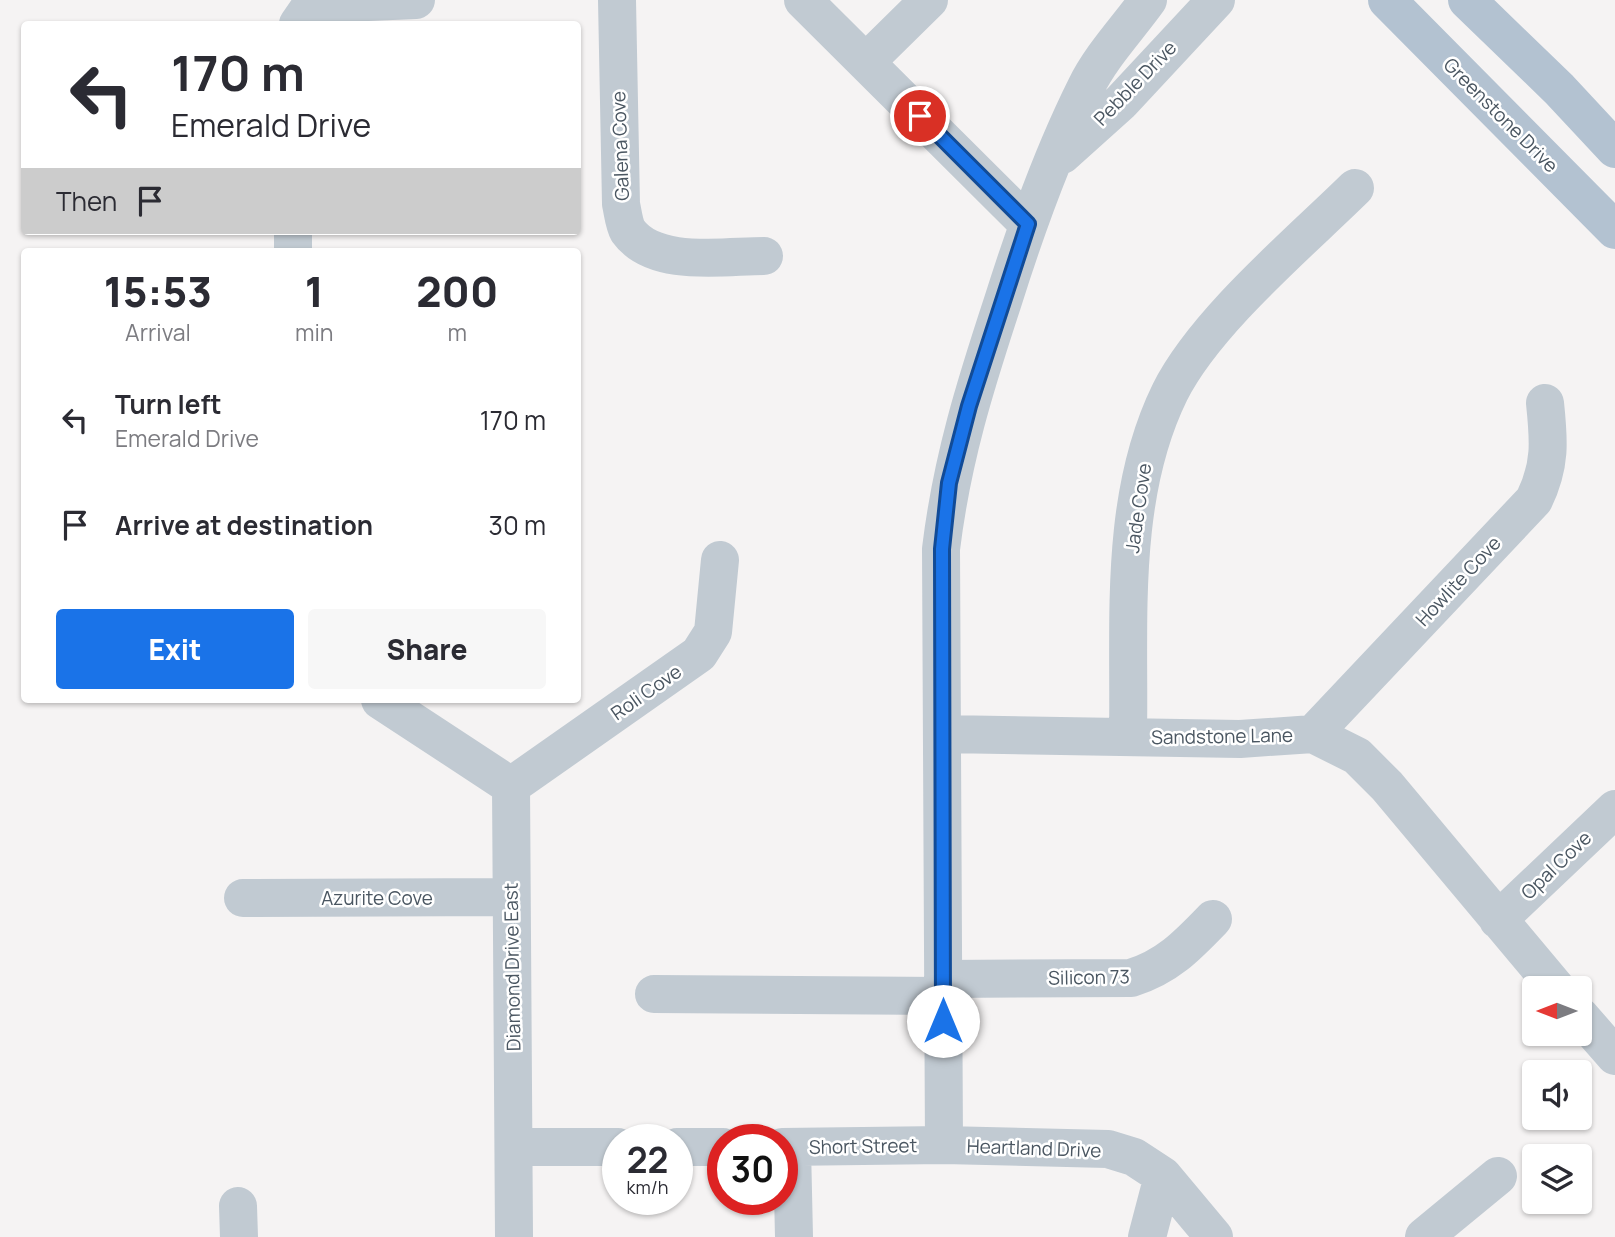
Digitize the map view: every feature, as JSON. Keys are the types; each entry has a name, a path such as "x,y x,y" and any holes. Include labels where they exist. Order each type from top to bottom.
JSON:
{"main road":[{"name":"Greenstone Drive","path":"1387,0 1615,230"},
{"path":"1467,0 1559,89 1615,149"}],"street":[{"path":"300,19 320,4 426,0"},
{"name":"Galena Cove","path":"617,0 621,204 626,229 641,245 665,256 764,256"},
{"path":"803,0 1028,224"},
{"path":"866,62 929,0"},
{"name":"Pebble Drive","path":"944,1145 942,549 949,483 969,406 1028,224 1052,164 1087,84 1148,0"},
{"name":"Pebble Drive","path":"1052,164 1121,102 1216,0"},
{"name":"Jade Cove","path":"1128,737 1131,552 1136,499 1149,443 1171,390 1202,344 1355,188"},
{"name":"Howlite Cove","path":"1313,734 1534,500 1545,476 1549,442 1545,403"},
{"name":"Roli Cove","path":"512,786 699,654 713,632 720,559"},
{"path":"385,703 512,786"},
{"name":"Sandstone Lane","path":"944,734 1240,739 1313,734 1357,756 1387,786 1546,976"},
{"name":"Diamond Drive East","path":"512,786 510,897 514,1237"},
{"name":"Opal Cove","path":"1498,920 1615,809"},
{"name":"Azurite Cove","path":"243,898 510,897"},
{"name":"Silicon 73","path":"654,994 943,987 1131,978 1155,971 1180,954 1213,919"},
{"path":"1592,1030 1615,1056"},
{"name":"Short Street","path":"798,1147 944,1145"},
{"name":"Heartland Drive","path":"944,1145 1108,1149 1134,1157 1163,1176 1214,1237"},
{"path":"515,1147 602,1147"},
{"path":"1147,1237 1163,1176"},
{"path":"1424,1237 1498,1176"},
{"path":"792,1215 794,1237"}],"route":[{"path":"920,116 1028,224 969,406 949,483 942,549 943,1021"}]}
